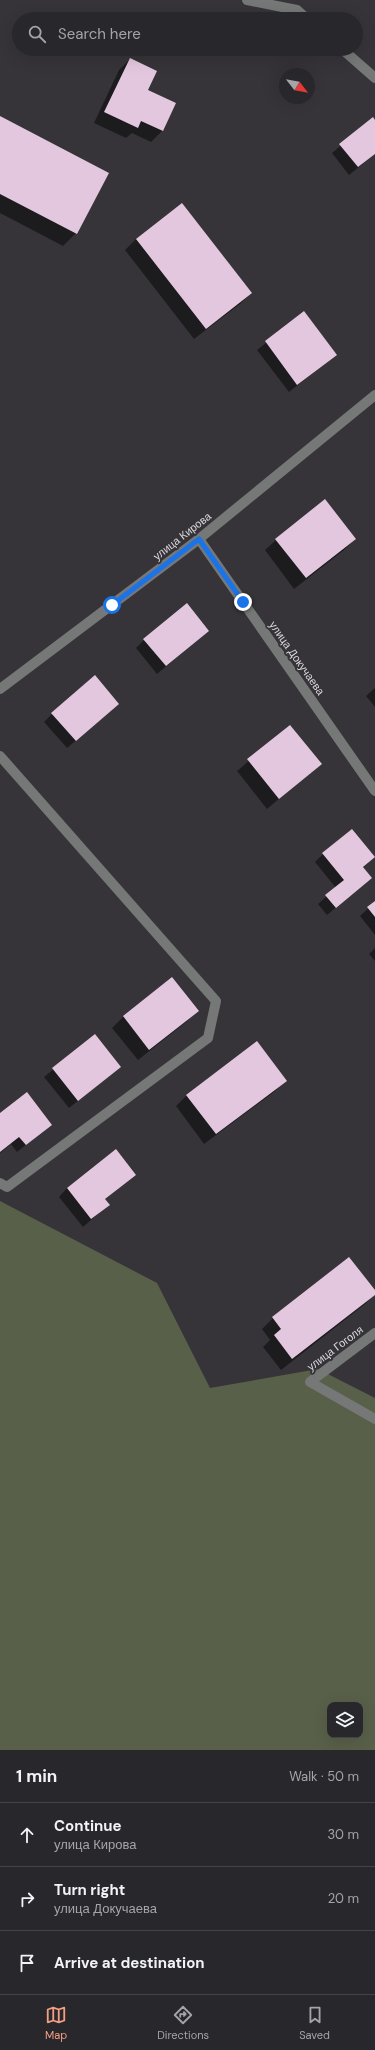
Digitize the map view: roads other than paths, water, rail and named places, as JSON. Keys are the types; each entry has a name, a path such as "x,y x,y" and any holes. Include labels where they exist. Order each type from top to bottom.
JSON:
{"street":[{"path":"247,0 297,10 299,12"},
{"path":"350,56 375,78"},
{"name":"улица Кирова","path":"0,689 199,539 375,395"},
{"name":"улица Докучаева","path":"199,539 375,791"},
{"path":"0,756 216,1001 208,1038 7,1187 0,1183"},
{"name":"улица Гоголя","path":"375,1333 310,1382 375,1419"}]}
